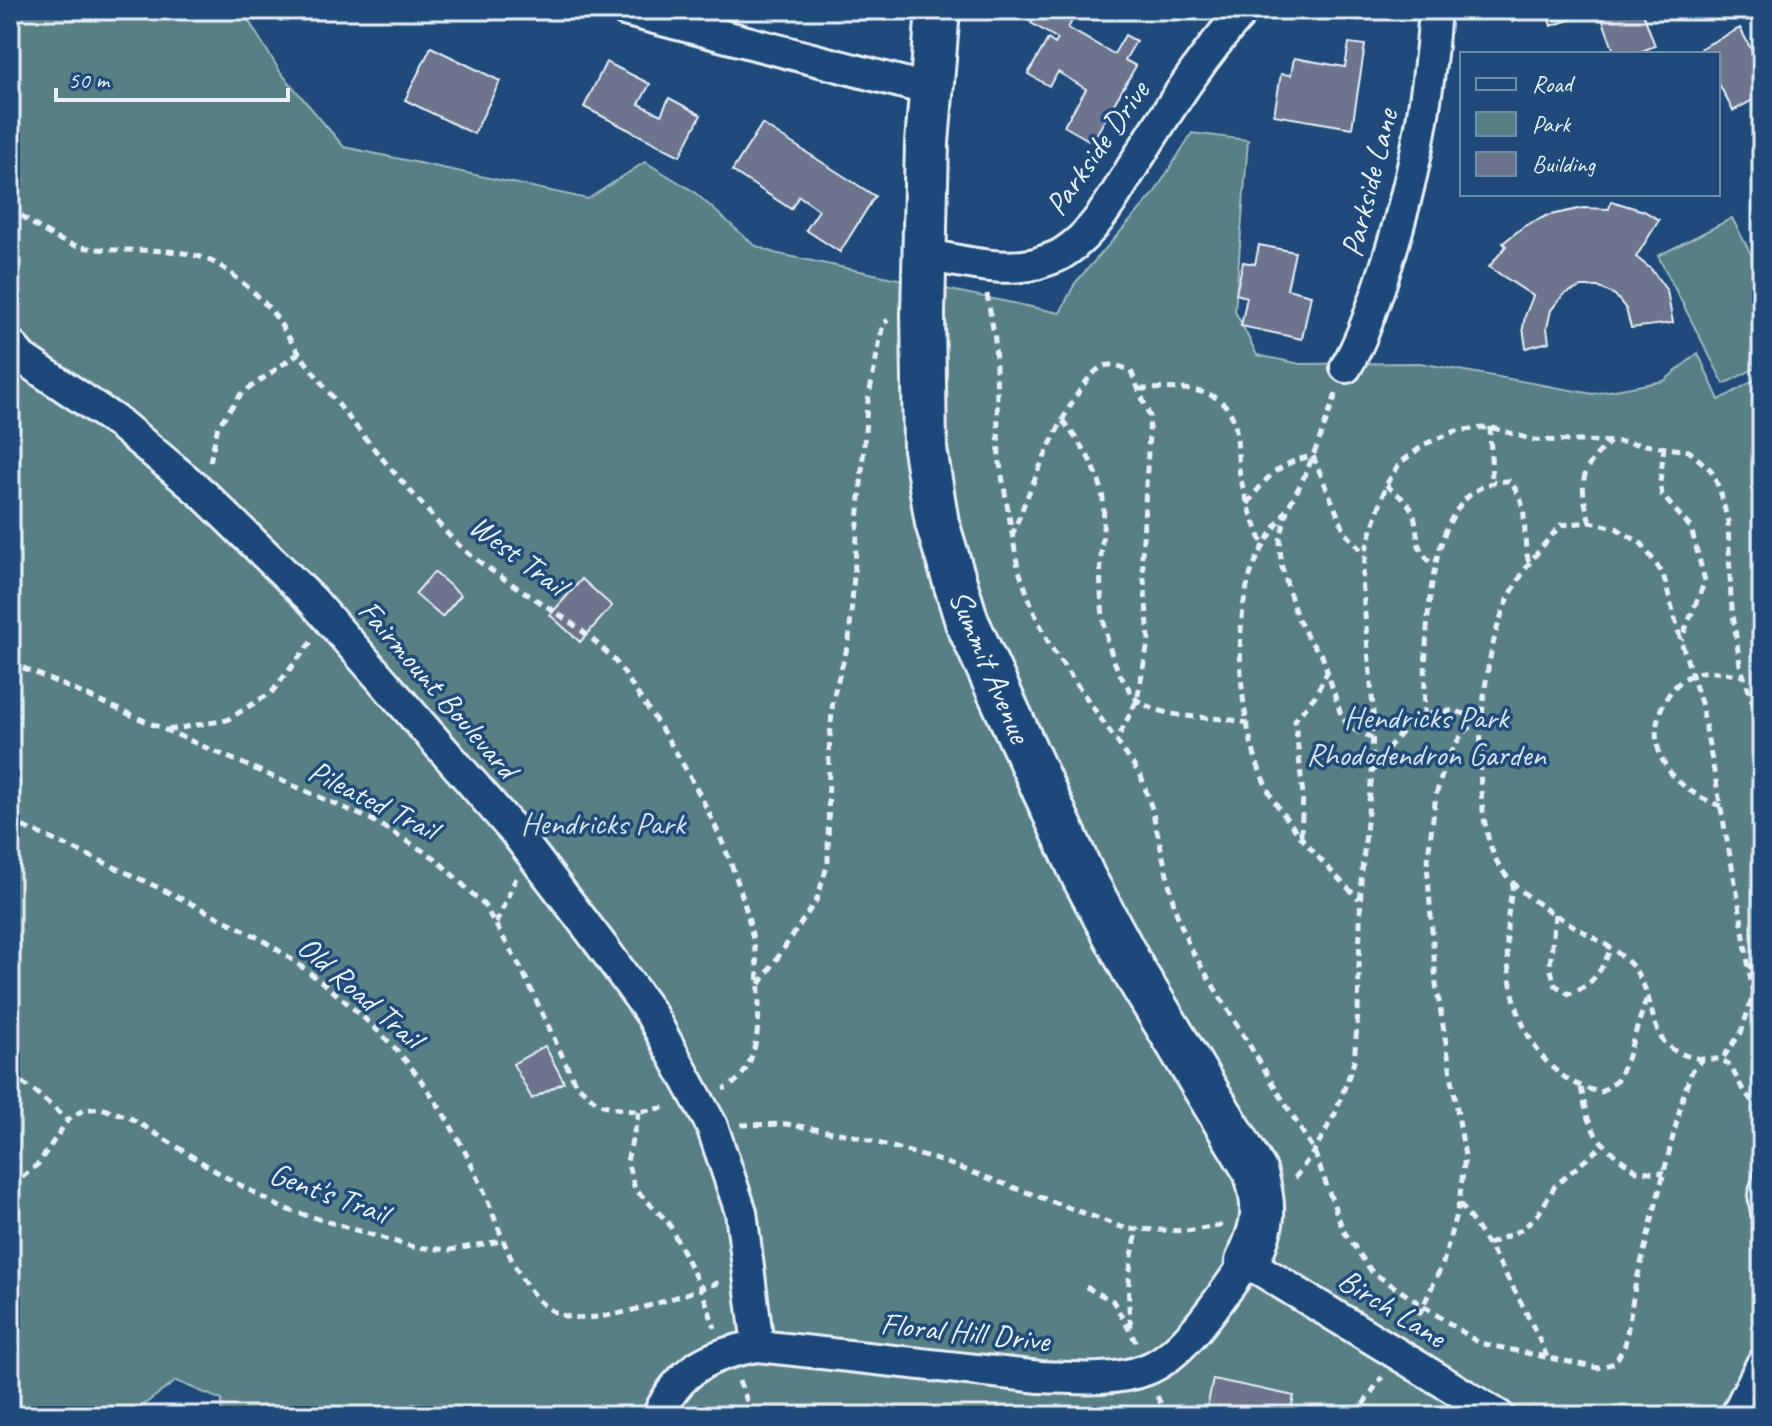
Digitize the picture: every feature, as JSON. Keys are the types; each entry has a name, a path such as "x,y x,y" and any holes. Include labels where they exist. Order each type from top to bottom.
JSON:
{"street":[{"path":"624,10 931,90"},
{"name":"Summit Avenue","path":"938,10 927,143 923,314 925,449 937,523 967,622 1099,905 1135,973 1255,1171 1263,1196 1264,1212 1260,1235 1247,1262"},
{"name":"Parkside Drive","path":"926,255 1010,267 1033,264 1062,254 1084,236 1108,207 1219,36 1244,10"},
{"name":"Parkside Lane","path":"1346,367 1360,345 1403,216 1421,136 1435,10"},
{"name":"Fairmount Boulevard","path":"10,344 22,358 120,424 203,494 329,620 440,744 533,856 602,946 651,1014 712,1126 741,1212 758,1346"},
{"name":"Floral Hill Drive","path":"658,1416 682,1377 723,1352 758,1346 1040,1377 1085,1379 1147,1369 1194,1332 1247,1262"},
{"name":"Birch Lane","path":"1247,1262 1487,1414"},
{"path":"1736,1416 1762,1364"}],"lane":[{"path":"1762,1175 1756,1195 1762,1231"}],"path":[{"name":"West Trail","path":"10,207 43,232 80,247 185,252 227,270 268,306 299,353 412,493 461,547 578,630 615,661 671,743 707,810 744,899 759,966 759,1019 754,1051 745,1071 731,1086 697,1098"},
{"path":"982,265 995,340 999,458 1023,583 1050,646 1141,776 1152,809 1175,909 1189,946 1314,1151 1343,1230 1372,1272 1479,1343 1598,1368 1615,1363 1625,1345 1635,1287 1684,1093 1692,1071 1703,1059"},
{"path":"759,984 817,899 828,863 833,698 849,641 867,406 874,363 883,324 898,313 923,314"},
{"path":"203,494 218,426 241,394 299,353"},
{"path":"1012,537 1034,479 1083,387 1101,367 1116,365 1131,371 1150,417 1142,556 1149,638 1137,700 1117,740"},
{"path":"1346,367 1313,456 1251,572 1242,623 1240,673 1247,723 1273,800 1301,836 1360,900"},
{"path":"1140,389 1203,393 1221,401 1232,414 1240,474 1263,546"},
{"path":"1063,421 1086,453 1101,485 1104,520 1102,602 1109,642 1119,673 1137,700 1161,711 1186,718 1247,723"},
{"path":"1490,427 1492,481"},
{"path":"712,1126 786,1124 851,1135 944,1162 1127,1229 1186,1231 1226,1225 1264,1212 1285,1192 1314,1151 1335,1114 1354,1062 1360,900 1372,773 1373,708 1362,580 1366,555 1386,485 1400,463 1425,444 1456,431 1490,427 1534,440 1664,446 1689,451 1711,470 1728,522 1731,600 1740,665 1762,729"},
{"path":"1590,522 1581,493 1584,473 1594,456 1610,442"},
{"path":"1664,446 1660,483 1662,495 1691,528 1705,581 1681,641"},
{"path":"1248,504 1259,486 1277,469 1293,460 1313,456"},
{"path":"1313,456 1345,532 1366,555"},
{"path":"1424,716 1434,565 1451,517 1473,490 1492,481 1509,481 1520,492 1524,511 1524,546 1529,564"},
{"path":"1386,485 1413,513 1421,554 1434,565"},
{"path":"1289,505 1280,540 1281,564 1296,615 1309,640 1322,655 1341,715 1349,727 1372,738"},
{"path":"1722,1059 1741,1033 1753,995 1701,703 1663,574 1642,544 1616,528 1590,522 1561,525 1535,553 1503,610 1491,655 1480,719 1482,791 1490,840 1501,869 1526,894 1611,948 1632,967 1647,997 1659,1037 1670,1050 1685,1057 1722,1059 1731,1067 1743,1090 1762,1113"},
{"path":"167,730 227,720 272,692 329,620"},
{"name":"Pileated Trail","path":"10,662 372,820 435,858 484,905 521,968 575,1083 599,1104 639,1112 680,1105 697,1098"},
{"path":"1721,806 1699,799 1685,789 1664,765 1655,737 1658,718 1665,698 1692,674 1710,671 1744,677"},
{"path":"1301,836 1303,795 1295,720 1315,696 1327,672"},
{"path":"1372,773 1400,732 1424,716 1449,710 1480,719"},
{"path":"1355,1416 1398,1355 1424,1308 1443,1263 1459,1203 1465,1156 1436,984 1427,864 1436,795 1447,758 1462,734 1480,719"},
{"name":"Old Road Trail","path":"10,821 125,871 258,937 322,983 390,1043 436,1100 480,1181 501,1241 533,1294 556,1313 583,1319 617,1314 751,1274"},
{"path":"495,924 512,883 533,856"},
{"path":"1513,881 1507,930 1509,973 1519,1018 1534,1049 1558,1072 1581,1088 1601,1092 1617,1080 1647,997"},
{"path":"1555,913 1550,966 1555,985 1569,994 1586,988 1602,967 1611,948"},
{"path":"1749,968 1762,960"},
{"path":"10,1075 68,1120 38,1164 10,1184"},
{"path":"1581,1088 1588,1119 1604,1144 1637,1171 1664,1173"},
{"name":"Gent's Trail","path":"68,1120 83,1110 101,1108 129,1117 282,1208 413,1247 450,1250 501,1241"},
{"path":"639,1112 627,1161 635,1189 668,1222 701,1288 723,1352 746,1395 753,1416"},
{"path":"1489,1244 1523,1229 1539,1213 1555,1186 1604,1144"},
{"path":"1459,1203 1489,1244 1518,1293 1547,1357"},
{"path":"1132,1330 1127,1276 1138,1229"}],"green space":[{"name":"Hendricks Park","path":"10,10 242,10 281,73 344,147 588,199 645,162 693,191 754,245 774,253 1060,313 1075,283 1153,195 1192,133 1248,140 1235,311 1257,355 1300,364 1420,363 1593,394 1664,381 1698,353 1719,400 1762,376 1762,1416 481,1416 415,1403 391,1416 221,1416 222,1400 176,1381 142,1406 136,1416 10,1416"},
{"path":"1732,218 1762,275 1762,365 1724,384 1658,256"}],"building":[{"path":"1039,10 1078,10 1068,28 1114,54 1125,35 1136,41 1125,60 1136,66 1092,142 1064,126 1086,89 1058,72 1049,86 1028,74 1048,39 1055,44 1058,39 1031,23"},
{"path":"1507,10 1546,10 1512,22"},
{"path":"1546,10 1569,10 1572,19 1551,26"},
{"path":"1599,10 1642,10 1655,46 1639,52 1614,52"},
{"path":"1740,28 1762,70 1762,95 1733,111 1720,86 1720,52 1702,52 1701,48"},
{"path":"1349,43 1365,45 1352,128 1274,115 1281,74 1291,75 1294,58 1345,67"},
{"path":"431,47 500,81 474,134 405,100"},
{"path":"606,62 650,84 639,104 661,115 669,98 701,115 680,156 584,107"},
{"path":"762,124 875,196 840,252 806,230 819,210 799,196 791,209 732,171"},
{"path":"1611,201 1644,211 1659,220 1636,257 1651,269 1667,291 1673,323 1631,328 1626,309 1615,295 1598,287 1581,287 1564,294 1551,310 1547,328 1549,342 1526,348 1523,328 1533,296 1489,267 1506,246 1503,243 1524,226 1546,216 1583,208 1609,209"},
{"path":"1259,245 1295,252 1287,289 1311,295 1302,339 1241,326 1247,297 1236,294 1243,262 1255,264"},
{"path":"434,572 461,595 442,617 415,594"},
{"path":"582,579 612,606 580,642 550,615"},
{"path":"545,1046 564,1082 532,1099 513,1064"},
{"path":"1213,1379 1294,1396 1289,1416 1221,1416 1206,1413"},
{"path":"407,1409 441,1416 405,1416"}],"park label":[{"name":"Hendricks Park Rhododendron Garden","path":"1426,736"}]}
